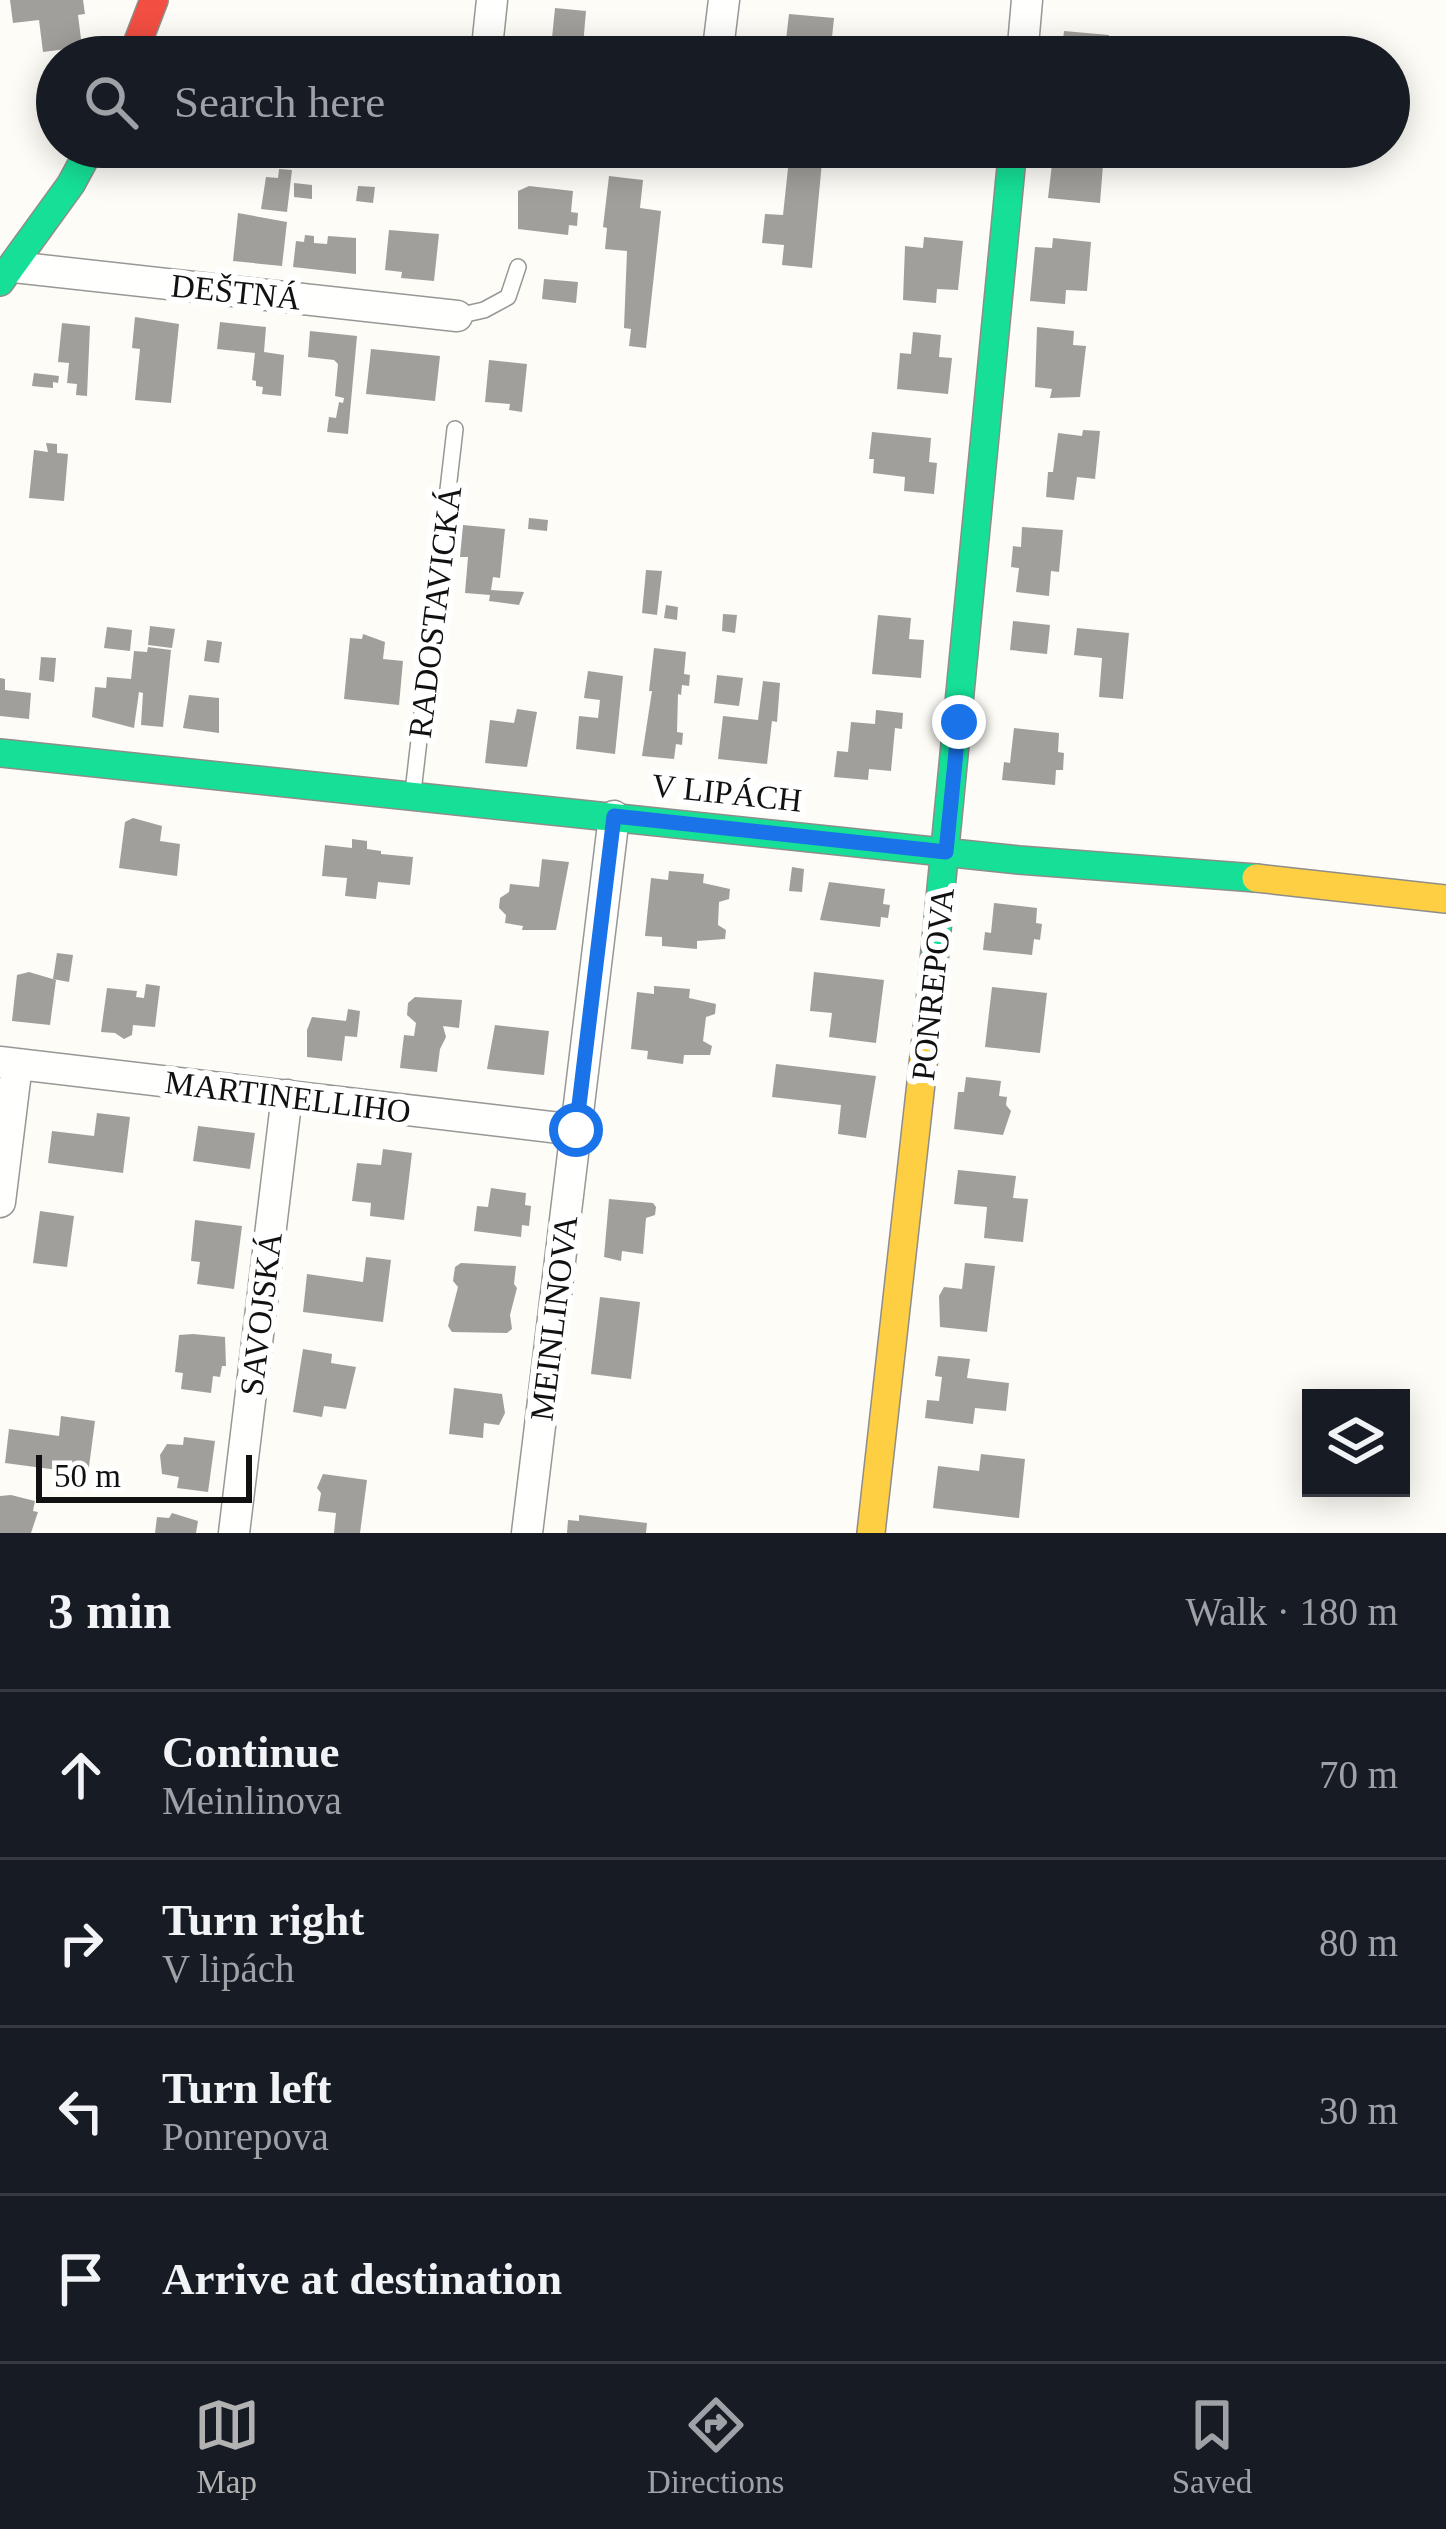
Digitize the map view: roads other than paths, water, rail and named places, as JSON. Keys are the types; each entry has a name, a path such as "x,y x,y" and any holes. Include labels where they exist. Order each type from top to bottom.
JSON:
{"street":[{"path":"140,36 154,0"},
{"path":"488,36 492,0"},
{"path":"720,36 724,0"},
{"path":"1024,36 1027,0"},
{"path":"7,275 80,168"},
{"name":"PONREPOVA","path":"871,1533 946,852 1011,168"},
{"name":"DEŠTNÁ","path":"7,275 457,316"},
{"name":"V LIPÁCH","path":"0,753 1446,899"},
{"name":"MEINLINOVA","path":"527,1533 614,816"},
{"path":"0,1202 8,1063"},
{"name":"MARTINELLIHO","path":"8,1063 576,1130"},
{"name":"SAVOJSKÁ","path":"234,1533 286,1095"}],"lane":[{"path":"457,316 484,310 508,297 518,267"},
{"name":"RADOSTAVICKÁ","path":"413,795 455,429"}]}
